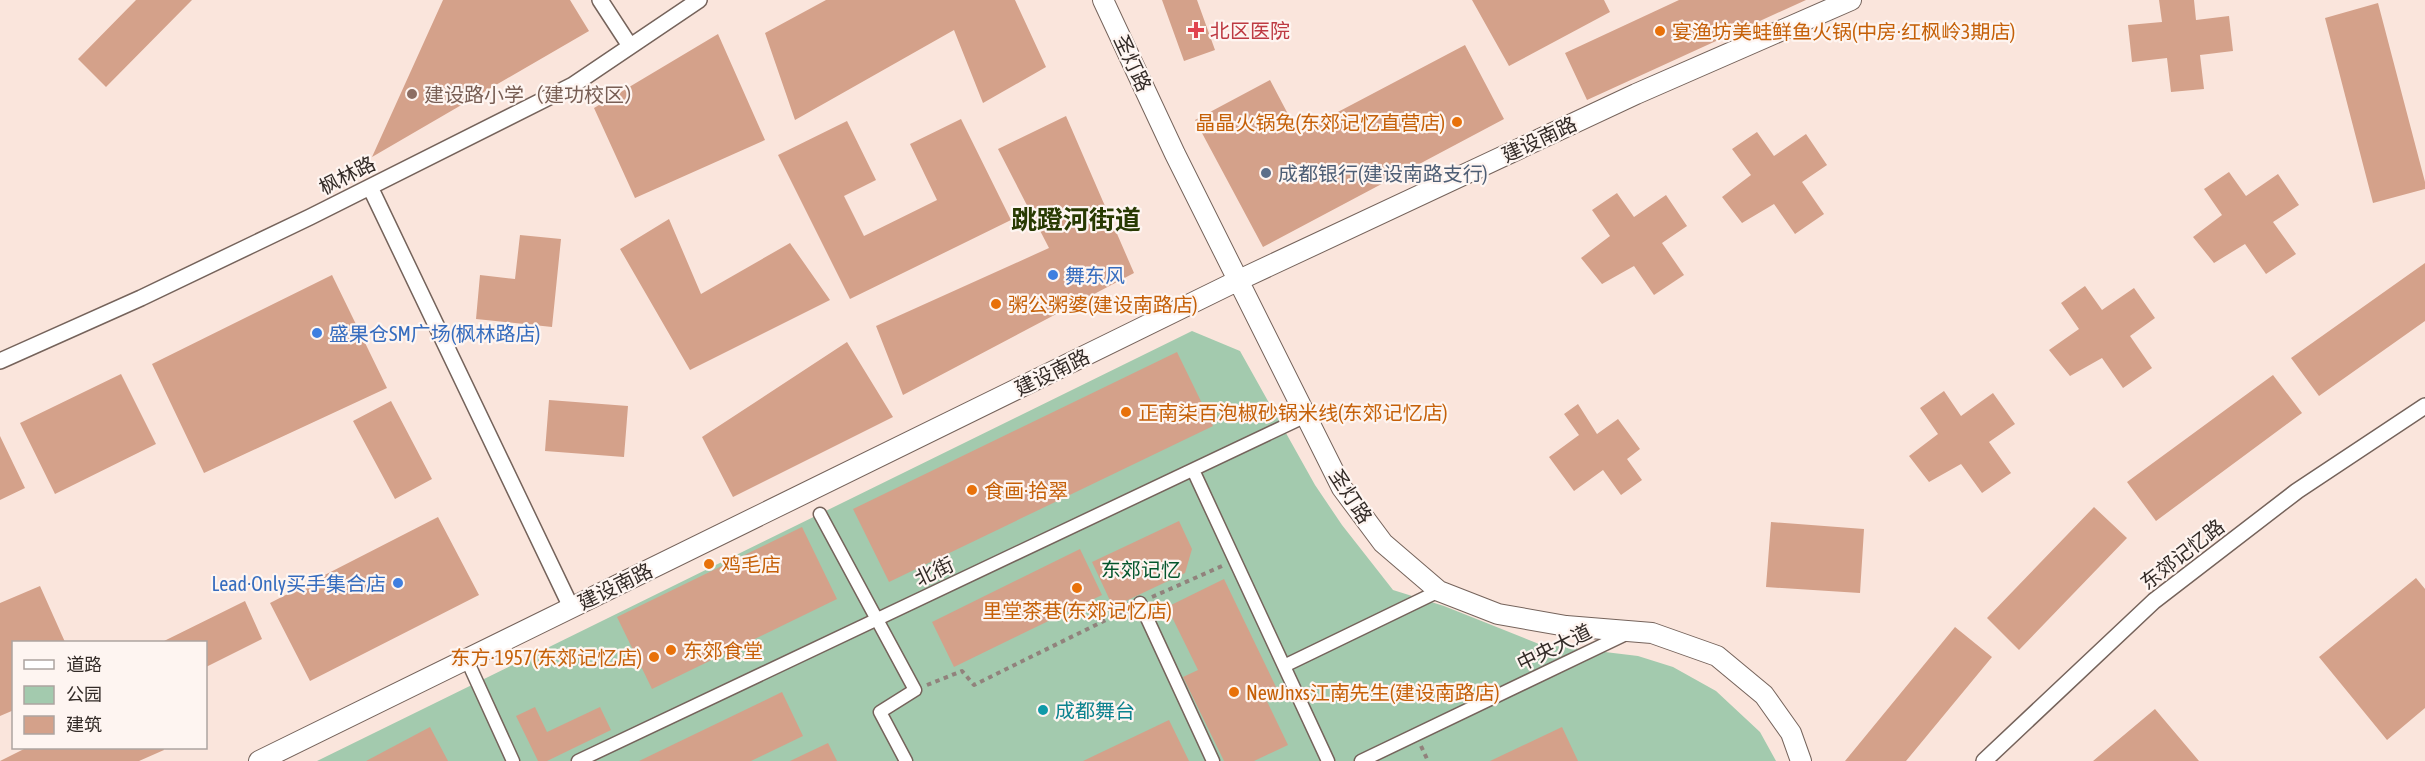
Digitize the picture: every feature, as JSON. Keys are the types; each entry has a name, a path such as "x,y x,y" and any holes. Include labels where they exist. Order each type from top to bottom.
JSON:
{"street":[{"path":"600,0 630,46"},
{"name":"枫林路","path":"0,362 141,298 573,85 699,0"},
{"name":"圣灯路","path":"1103,0 1175,154 1342,488 1383,543 1439,591 1498,614 1566,626 1652,633 1717,656 1764,695 1791,733 1801,761"},
{"name":"建设南路","path":"259,761 1239,280 1636,94 1851,0"},
{"path":"370,187 571,607"},
{"name":"东郊记忆路","path":"1984,761 2154,601 2297,491 2425,406"},
{"name":"北街","path":"578,761 1306,416"},
{"path":"1193,470 1328,761"},
{"path":"820,514 915,690 880,712 906,761"},
{"path":"1284,666 1439,591"},
{"path":"1140,603 1213,761"},
{"name":"中央大道","path":"1361,761 1634,630"},
{"path":"466,658 513,761"}],"path":[{"path":"915,690 962,671 974,685 1140,603 1235,560"}],"green space":[{"name":"东郊记忆","path":"1192,331 1240,351 1315,485 1342,525 1393,590 1444,606 1539,644 1638,656 1673,667 1716,691 1760,732 1776,761 317,761"}],"building":[{"path":"136,0 192,0 106,87 78,59"},
{"name":"建设路小学（建功校区）","path":"443,0 570,0 589,31 372,157"},
{"path":"826,0 1015,0 1046,67 983,103 954,30 795,120 765,33"},
{"path":"1162,0 1197,0 1215,50 1184,61"},
{"path":"1472,0 1604,0 1610,12 1509,66"},
{"path":"1679,0 1806,0 1587,100 1565,53"},
{"path":"2159,0 2194,0 2196,20 2229,16 2233,51 2200,55 2204,89 2171,92 2167,58 2132,62 2128,25 2162,22"},
{"path":"2378,3 2425,189 2373,203 2325,18"},
{"path":"718,34 765,140 635,198 594,108"},
{"path":"1465,45 1504,119 1263,247 1195,120 1270,80 1298,133"},
{"path":"1066,116 1134,273 903,395 876,326 1049,248 998,149"},
{"path":"961,119 1011,220 850,299 778,155 847,121 876,180 844,196 864,236 937,200 910,144"},
{"path":"1757,132 1774,156 1806,134 1827,165 1802,182 1824,214 1795,234 1774,204 1742,223 1722,197 1751,175 1732,149"},
{"path":"2229,172 2246,196 2278,174 2299,205 2273,222 2296,254 2266,274 2245,244 2214,263 2193,237 2222,215 2204,189"},
{"path":"1617,193 1634,217 1666,195 1687,226 1662,243 1684,275 1654,295 1634,266 1602,284 1581,258 1610,236 1592,210"},
{"path":"669,219 701,294 790,243 830,300 690,370 620,249"},
{"path":"520,235 561,239 552,327 476,319 480,275 515,279"},
{"path":"2425,263 2425,321 2319,396 2291,358"},
{"path":"332,275 387,388 204,473 152,364"},
{"path":"2085,286 2102,310 2134,288 2155,318 2130,336 2152,368 2123,388 2102,358 2070,376 2049,350 2079,329 2061,303"},
{"path":"847,342 893,417 733,497 702,437"},
{"path":"1177,352 1213,426 889,582 853,509"},
{"path":"121,374 156,444 55,494 20,423"},
{"path":"2273,375 2302,413 2156,521 2127,482"},
{"path":"1944,391 1961,416 1993,393 2015,424 1989,442 2011,473 1982,493 1961,464 1929,482 1909,456 1938,434 1920,408"},
{"path":"549,400 628,406 624,457 545,451"},
{"path":"391,401 432,479 395,499 353,421"},
{"path":"1578,404 1597,434 1618,419 1640,449 1627,459 1642,480 1621,495 1603,470 1574,491 1549,457 1579,435 1564,414"},
{"path":"0,436 25,488 0,500"},
{"path":"2094,507 2127,538 2019,650 1987,618"},
{"path":"438,517 479,595 310,681 270,603"},
{"path":"1179,521 1192,549 1185,573 1113,607 1092,562"},
{"path":"1771,522 1864,529 1860,593 1766,587"},
{"path":"802,527 837,599 652,689 617,617"},
{"path":"1080,549 1102,595 954,667 932,622"},
{"path":"2416,578 2425,589 2425,708 2387,740 2319,657"},
{"path":"1224,579 1277,689 1264,695 1288,745 1254,761 1224,761 1183,677 1198,670 1167,607"},
{"path":"40,586 65,641 12,641 12,711 0,716 0,603"},
{"path":"245,601 262,639 207,666 207,641 164,641"},
{"path":"1955,627 1992,657 1906,761 1845,761"},
{"path":"782,692 803,736 751,761 639,761"},
{"path":"535,707 547,732 600,707 611,730 547,761 538,761 516,716"},
{"path":"2155,709 2199,761 2093,761"},
{"path":"1169,720 1189,761 1083,761"},
{"path":"430,727 448,761 366,761"},
{"path":"1562,727 1578,761 1490,761"},
{"path":"828,743 837,761 790,761"},
{"path":"24,749 164,750 139,761 0,761"}],"place":[{"name":"北区医院","path":"1196,30"},
{"name":"宴渔坊美蛙鲜鱼火锅(中房·红枫岭3期店)","path":"1660,31"},
{"name":"建设路小学（建功校区）","path":"412,94"},
{"name":"晶晶火锅兔(东郊记忆直营店)","path":"1457,122"},
{"name":"成都银行(建设南路支行)","path":"1266,173"},
{"name":"舞东风","path":"1053,275"},
{"name":"粥公粥婆(建设南路店)","path":"996,304"},
{"name":"盛果仓SM广场(枫林路店)","path":"317,333"},
{"name":"正南柒百泡椒砂锅米线(东郊记忆店)","path":"1126,412"},
{"name":"食画·拾翠","path":"972,490"},
{"name":"鸡毛店","path":"709,564"},
{"name":"Lead·Only买手集合店","path":"398,583"},
{"name":"里堂茶巷(东郊记忆店)","path":"1077,588"},
{"name":"东郊食堂","path":"671,650"},
{"name":"东方·1957(东郊记忆店)","path":"654,657"},
{"name":"NewJnxs江南先生(建设南路店)","path":"1234,692"},
{"name":"成都舞台","path":"1043,710"}],"district":[{"name":"跳蹬河街道","path":"1076,220"}]}
